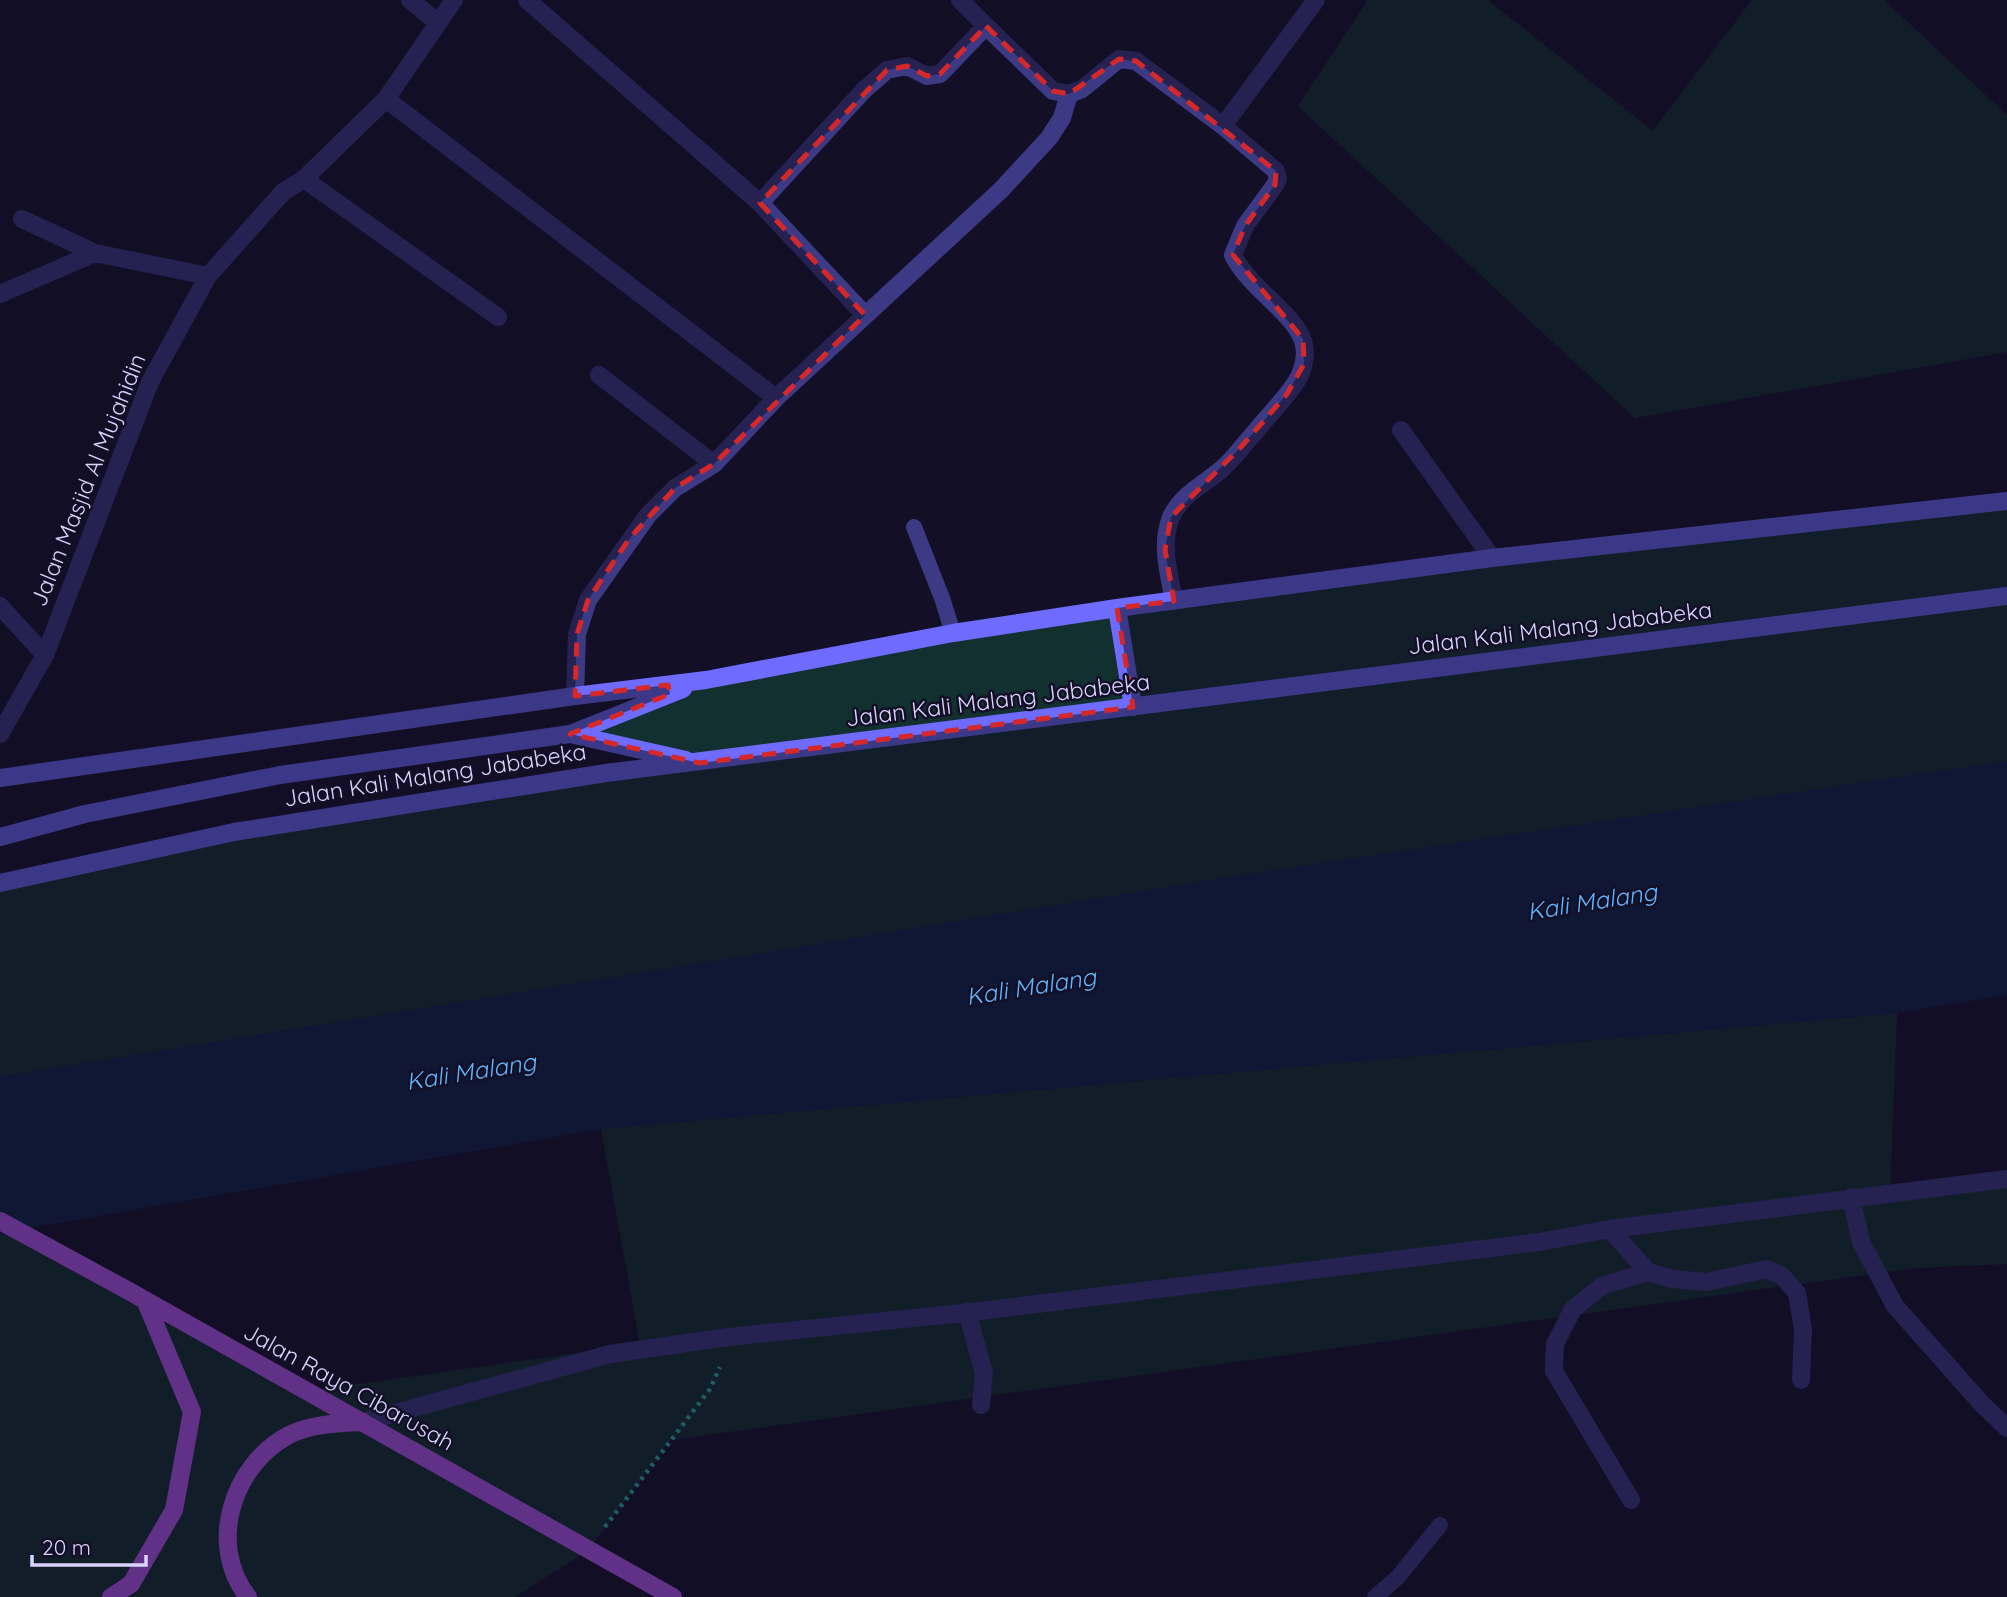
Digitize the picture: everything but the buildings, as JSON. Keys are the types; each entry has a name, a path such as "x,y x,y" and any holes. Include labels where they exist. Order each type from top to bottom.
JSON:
{"main road":[{"path":"0,778 575,696 706,680 953,633 1117,608 1492,558 2007,501"},
{"name":"Jalan Kali Malang Jababeka","path":"0,883 234,832 606,773 2007,596"},
{"path":"1117,608 1133,707"},
{"path":"0,837 85,814 279,775 564,735 706,680"},
{"path":"564,735 700,762"},
{"name":"Jalan Raya Cibarusah","path":"0,1222 145,1300 673,1597"},
{"path":"111,1597 131,1584 173,1512 192,1412 145,1300"},
{"path":"248,1597 238,1585 227,1543 232,1499 254,1461 289,1434 331,1424 363,1422"}],"street":[{"path":"410,0 437,22"},
{"name":"Jalan Masjid Al Mujahidin","path":"0,734 45,655 150,382 208,276 283,192 303,179 386,99 454,0"},
{"path":"527,0 760,203 865,315"},
{"path":"960,0 1053,91 1069,94 1082,89 1119,59 1136,61 1223,126 1276,171 1278,179 1275,186 1245,226 1233,255 1247,279 1288,319 1303,339 1304,364 1287,394 1223,468 1178,504 1171,517 1165,550 1174,601"},
{"path":"1223,126 1317,0"},
{"path":"760,203 864,90 887,70 907,66 926,76 940,74 986,26"},
{"path":"575,696 577,634 588,600 648,515 675,488 714,464 776,398 992,199 1034,156 1062,118 1069,94"},
{"path":"386,99 776,398"},
{"path":"303,179 498,317"},
{"path":"22,219 95,253 208,276"},
{"path":"0,294 95,253"},
{"path":"599,375 714,464"},
{"path":"1401,430 1492,558"},
{"path":"0,606 45,655"},
{"path":"363,1422 610,1354 1539,1242 1610,1229 2007,1179"},
{"path":"1851,1197 1861,1242 1895,1306 1981,1403 2007,1428"},
{"path":"1610,1229 1648,1272 1672,1279 1706,1282 1767,1269 1782,1276 1797,1293 1803,1329 1801,1380"},
{"path":"1631,1500 1554,1371 1555,1344 1573,1309 1602,1286 1648,1272"},
{"path":"967,1312 984,1373 981,1405"}],"lane":[{"path":"914,527 942,597 953,633"},
{"path":"1375,1597 1398,1577 1440,1525"}],"path":[{"path":"588,1550 710,1389 729,1338"}],"highlighted area":[{"path":"986,26 1053,91 1069,94 1119,59 1136,61 1276,171 1275,185 1245,226 1233,255 1303,339 1304,364 1287,394 1241,447 1171,517 1165,550 1174,601 1117,608 1133,707 700,763 570,734 670,694 668,685 575,696 577,634 588,600 629,539 675,488 714,464 865,315 760,203 887,70 907,66 927,76 940,74"}],"green space":[{"path":"1368,0 1488,0 1653,131 1752,0 1884,0 2007,115 2007,352 1635,418 1298,106"},
{"path":"2007,501 2007,765 536,990 0,1077 0,883 234,832 697,763 570,734 706,680 1117,608"},
{"path":"1897,1013 1890,1192 2007,1180 2007,1264 1915,1268 671,1440 588,1550 515,1597 0,1597 0,1221 308,1391 640,1344 601,1129"}],"water":[{"name":"Kali Malang","path":"2007,761 2007,995 1897,1013 601,1129 34,1227 0,1237 0,1077 1241,875"}]}
